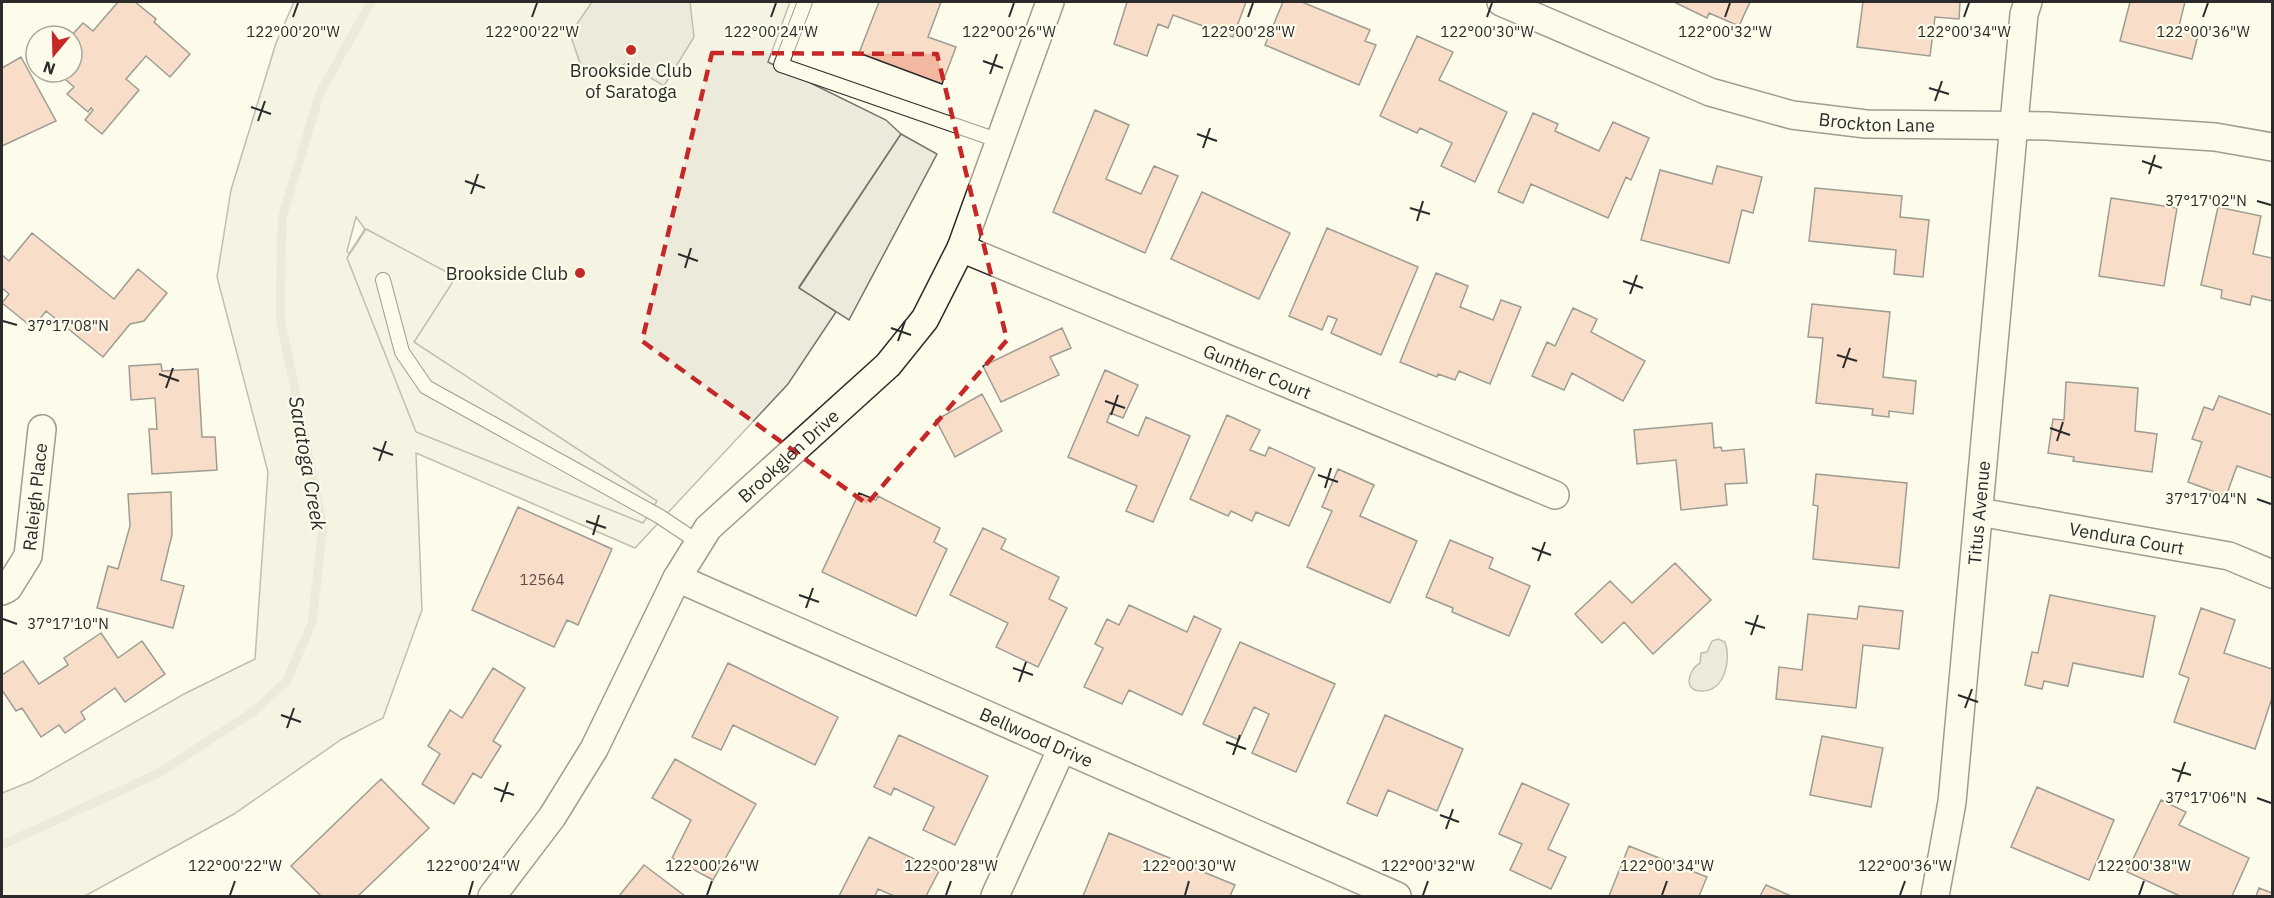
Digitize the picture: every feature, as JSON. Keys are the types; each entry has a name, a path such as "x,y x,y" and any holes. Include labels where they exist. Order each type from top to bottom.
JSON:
{"street":[{"name":"Brookglen Drive","path":"492,897 552,817 594,748 677,578 708,528 888,365 925,319 961,248 1050,2"},
{"name":"Brockton Lane","path":"1501,2 1541,9 1710,92 1792,115 1866,124 2012,128 2047,126 2215,137 2272,147"},
{"name":"Titus Avenue","path":"1935,897 1952,802 2012,128 2024,14 2028,2"},
{"name":"Gunther Court","path":"961,248 1555,495"},
{"name":"Raleigh Place","path":"2,591 8,588 28,556 42,429"},
{"name":"Vendura Court","path":"1979,512 2229,556 2272,574"},
{"name":"Bellwood Drive","path":"677,578 1397,897"},
{"path":"995,897 1062,748"}],"lane":[{"path":"805,2 782,65 1000,141"},
{"path":"383,280 402,352 426,387 659,516 698,542"}],"highlighted area":[{"path":"712,53 937,54 1007,340 867,504 642,341"}],"shaded area":[{"name":"Brookside Club","path":"294,2 790,2 768,62 886,120 901,134 799,287 836,312 788,384 635,548 416,453 422,610 383,718 342,739 234,814 85,896 2,896 2,793 32,781 184,694 255,659 268,472 217,277 231,190 276,43","holes":["356,217 365,229 349,254 347,251"]},
{"name":"Brookside Club of Saratoga","path":"592,2 690,2 694,37 664,86 626,63 608,74 582,69 570,34"},
{"path":"901,134 937,154 849,320 799,288"},
{"path":"366,229 456,277 414,342 657,501 643,523 416,432 347,258"},
{"path":"1718,639 1725,642 1727,649 1727,664 1722,679 1711,689 1696,690 1692,688 1689,680 1692,670 1700,663 1701,653 1707,652 1712,641"}],"building":[{"path":"118,2 135,2 156,19 154,22 190,54 170,77 146,56 126,79 139,90 102,134 85,120 93,110 91,108 88,112 67,94 74,87 71,84 84,84 84,24 82,24 83,23 93,31"},
{"path":"879,2 941,2 928,37 956,47 942,84 859,53"},
{"path":"1127,2 1246,2 1233,37 1173,15 1168,28 1158,24 1147,56 1114,44"},
{"path":"1283,2 1302,2 1370,30 1365,41 1376,45 1359,85 1265,45"},
{"path":"1674,2 1750,2 1739,26 1709,13 1707,18"},
{"path":"1863,2 1960,2 1959,19 1935,17 1930,56 1857,47"},
{"path":"2130,2 2185,2 2179,26 2199,31 2192,59 2120,41"},
{"path":"1417,36 1453,52 1439,80 1507,112 1475,182 1441,166 1452,143 1420,128 1417,133 1380,116"},
{"path":"21,57 24,62 24,84 36,84 56,121 2,146 2,68"},
{"path":"1095,110 1129,125 1106,179 1141,194 1154,166 1178,176 1145,253 1053,212"},
{"path":"1533,113 1558,124 1555,131 1599,151 1613,122 1649,138 1631,180 1626,177 1608,218 1531,184 1523,203 1498,192"},
{"path":"1717,166 1762,177 1753,213 1742,210 1729,263 1641,240 1660,170 1712,184"},
{"path":"1815,188 1902,196 1900,217 1929,220 1923,277 1894,274 1896,250 1809,241"},
{"path":"1202,192 1290,233 1259,299 1171,259"},
{"path":"2111,198 2177,208 2164,286 2099,276"},
{"path":"2218,207 2261,216 2253,254 2272,258 2272,301 2252,296 2250,305 2221,298 2222,290 2201,285"},
{"path":"1327,228 1418,267 1381,355 1331,333 1337,319 1328,316 1322,330 1289,316"},
{"path":"32,233 114,299 138,269 167,293 144,321 130,324 103,357 46,311 33,328 2,303 9,294 2,288 2,255 9,261"},
{"path":"1436,273 1468,286 1460,307 1493,320 1501,300 1521,307 1490,384 1459,371 1455,380 1438,374 1437,377 1400,362"},
{"path":"1812,304 1890,312 1883,377 1916,381 1913,414 1889,411 1889,417 1872,415 1873,409 1816,403 1823,338 1808,337"},
{"path":"1573,308 1597,319 1591,332 1645,361 1623,401 1572,373 1564,390 1532,376 1547,342 1555,346"},
{"path":"1062,328 1071,348 1050,357 1059,375 1001,402 983,366"},
{"path":"161,364 162,371 198,369 202,437 215,437 217,470 152,474 149,429 157,429 155,398 131,400 129,366"},
{"path":"1105,370 1138,385 1123,418 1110,413 1107,422 1138,436 1146,417 1190,436 1153,522 1126,511 1137,486 1068,457"},
{"path":"2066,382 2138,388 2135,431 2157,434 2152,472 2073,461 2074,457 2048,453 2053,419 2064,420"},
{"path":"982,394 1002,431 955,457 936,420"},
{"path":"2219,396 2272,415 2272,478 2237,466 2226,496 2188,482 2202,442 2192,439 2204,407 2213,410"},
{"path":"1227,415 1260,430 1250,450 1265,456 1269,447 1315,468 1289,526 1256,512 1252,521 1231,511 1228,516 1190,499"},
{"path":"1712,423 1714,448 1721,447 1722,451 1744,449 1747,483 1725,484 1727,505 1681,510 1676,460 1637,464 1634,430"},
{"path":"1338,469 1374,485 1360,516 1417,541 1390,603 1307,567 1332,511 1322,507"},
{"path":"1816,474 1907,483 1899,568 1813,559 1818,506 1813,505"},
{"path":"171,492 172,535 161,580 184,586 173,628 97,608 108,566 118,569 130,526 128,494"},
{"path":"859,493 876,500 878,496 940,528 934,542 947,549 916,616 822,572"},
{"path":"518,507 612,549 578,625 567,620 554,647 472,610"},
{"path":"983,528 1006,539 1001,549 1059,577 1049,599 1067,608 1038,667 996,647 1008,623 950,595"},
{"path":"1450,540 1493,558 1489,568 1530,586 1509,636 1452,612 1453,608 1426,597"},
{"path":"1675,563 1711,600 1653,654 1624,622 1602,643 1575,614 1610,581 1632,603"},
{"path":"2050,595 2155,616 2143,677 2073,663 2068,686 2044,681 2042,689 2025,685 2032,652 2038,653"},
{"path":"1129,605 1187,632 1194,616 1221,629 1182,715 1129,690 1122,704 1084,687 1103,648 1095,644 1107,619 1119,625"},
{"path":"1859,606 1903,611 1899,649 1863,645 1856,708 1776,699 1779,667 1802,670 1808,614 1857,619"},
{"path":"2201,608 2235,620 2224,653 2272,669 2272,698 2255,749 2174,722 2189,678 2179,674"},
{"path":"101,633 118,658 142,641 165,674 125,702 115,688 81,712 85,719 65,733 59,725 41,737 22,708 16,711 2,690 2,675 23,661 39,684 68,665 64,658"},
{"path":"1240,642 1335,684 1296,772 1252,753 1269,714 1254,707 1239,740 1203,724"},
{"path":"728,663 838,717 815,765 733,725 721,750 692,737"},
{"path":"493,668 525,688 493,741 501,746 481,778 473,773 454,804 422,784 440,754 428,746 450,710 462,718"},
{"path":"1385,715 1463,749 1437,811 1388,790 1377,816 1347,803"},
{"path":"899,735 988,776 955,845 923,830 934,807 894,788 891,795 874,787"},
{"path":"1822,736 1883,748 1871,807 1810,795"},
{"path":"675,759 756,804 713,880 672,858 691,820 652,798"},
{"path":"381,779 429,828 358,896 321,896 291,866"},
{"path":"1522,783 1569,804 1548,849 1566,857 1551,889 1510,870 1522,844 1499,834"},
{"path":"2037,787 2114,820 2089,880 2011,847"},
{"path":"2161,800 2186,812 2179,825 2249,858 2232,896 2180,896 2127,872"},
{"path":"1109,833 1235,885 1230,896 1083,896"},
{"path":"869,837 939,871 926,896 894,896 878,889 875,896 839,896"},
{"path":"1629,846 1707,877 1699,896 1609,896"},
{"path":"644,865 685,896 619,896"},
{"path":"1766,885 1791,896 1760,896"},
{"path":"2259,888 2272,893 2272,896 2256,896"}],"waterway":[{"name":"Saratoga Creek","path":"2,845 161,772 254,711 286,682 312,623 323,527 280,317 282,218 320,93 371,2"}],"place":[{"name":"Brookside Club of Saratoga","path":"631,50"},
{"name":"Brookside Club","path":"580,273"}]}
